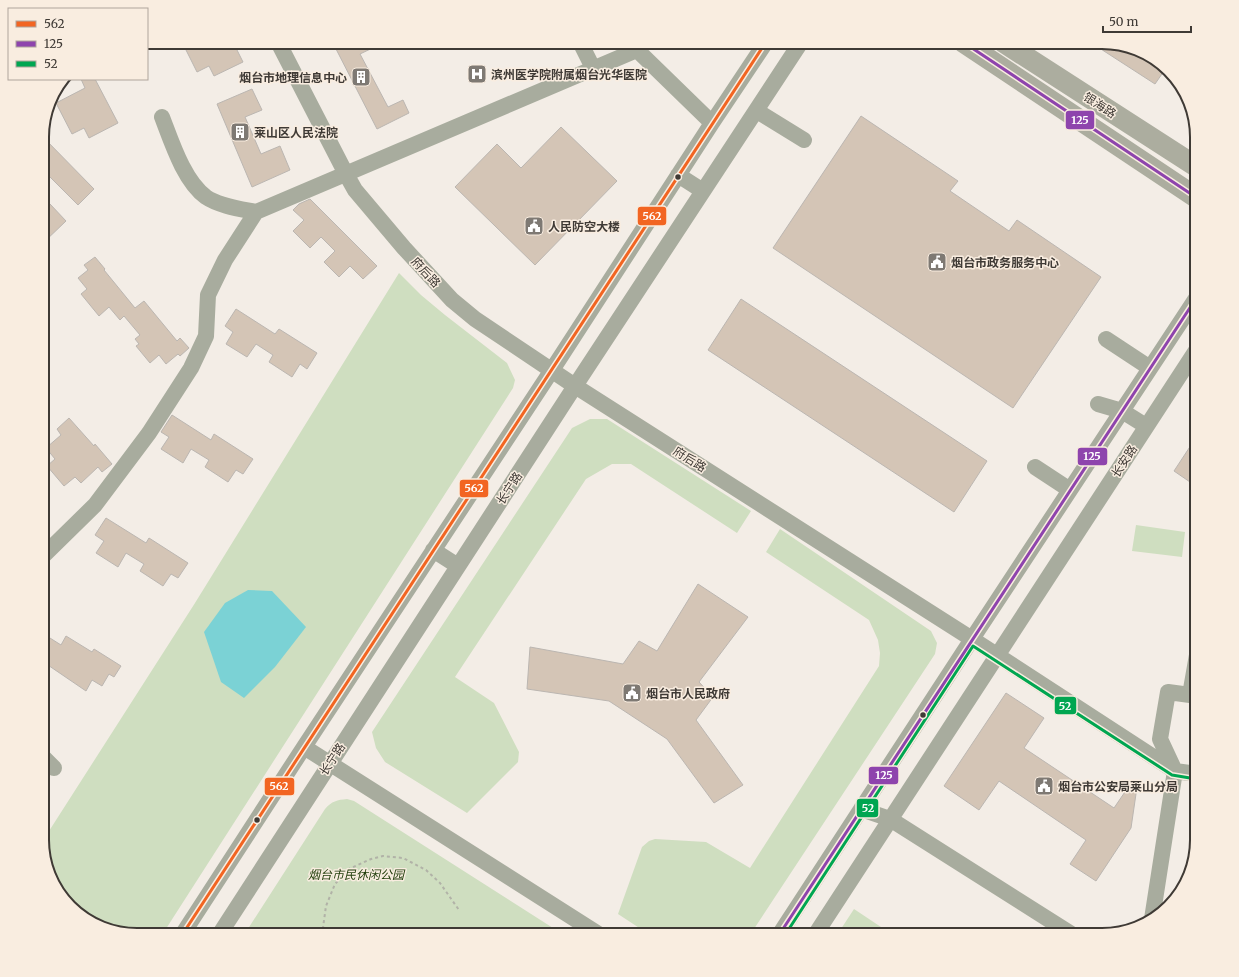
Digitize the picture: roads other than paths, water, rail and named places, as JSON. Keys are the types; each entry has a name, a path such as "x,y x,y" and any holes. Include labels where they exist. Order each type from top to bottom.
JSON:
{"main road":[{"name":"银海路","path":"974,49 1190,193"},
{"name":"银海路","path":"1014,49 1190,162"}],"street":[{"name":"府后路","path":"282,49 355,190 404,248 452,300 475,319 575,386 972,639 1175,771 1190,773"},
{"path":"583,49 592,68"},
{"path":"187,928 761,49"},
{"name":"长宁路","path":"224,928 575,386 797,49"},
{"path":"49,550 96,505 149,433 191,368 206,336 208,295 225,260 256,212 637,50 712,123"},
{"path":"756,111 804,140"},
{"path":"162,117 185,171 194,185 207,198 224,205 256,212"},
{"path":"678,175 703,191"},
{"path":"784,928 1190,308"},
{"path":"1106,339 1150,368"},
{"name":"长安路","path":"820,928 996,655 1190,360"},
{"path":"1098,404 1122,410 1146,426"},
{"path":"1035,467 1070,490"},
{"path":"433,550 458,566"},
{"path":"1153,912 1175,771 1160,739 1168,692 1190,695"},
{"path":"304,747 589,928"},
{"path":"49,763 54,768"},
{"path":"861,809 890,819 1062,928"}],"water":[{"path":"248,590 272,591 306,627 275,667 244,698 221,682 204,632 225,603"}],"place":[{"name":"滨州医学院附属烟台光华医院","path":"477,74"},
{"name":"烟台市地理信息中心","path":"361,77"},
{"name":"莱山区人民法院","path":"240,132"},
{"name":"人民防空大楼","path":"534,226"},
{"name":"烟台市政务服务中心","path":"937,262"},
{"name":"烟台市人民政府","path":"632,693"},
{"name":"烟台市公安局莱山分局","path":"1044,786"}],"park label":[{"name":"烟台市民休闲公园","path":"356,874"}]}
